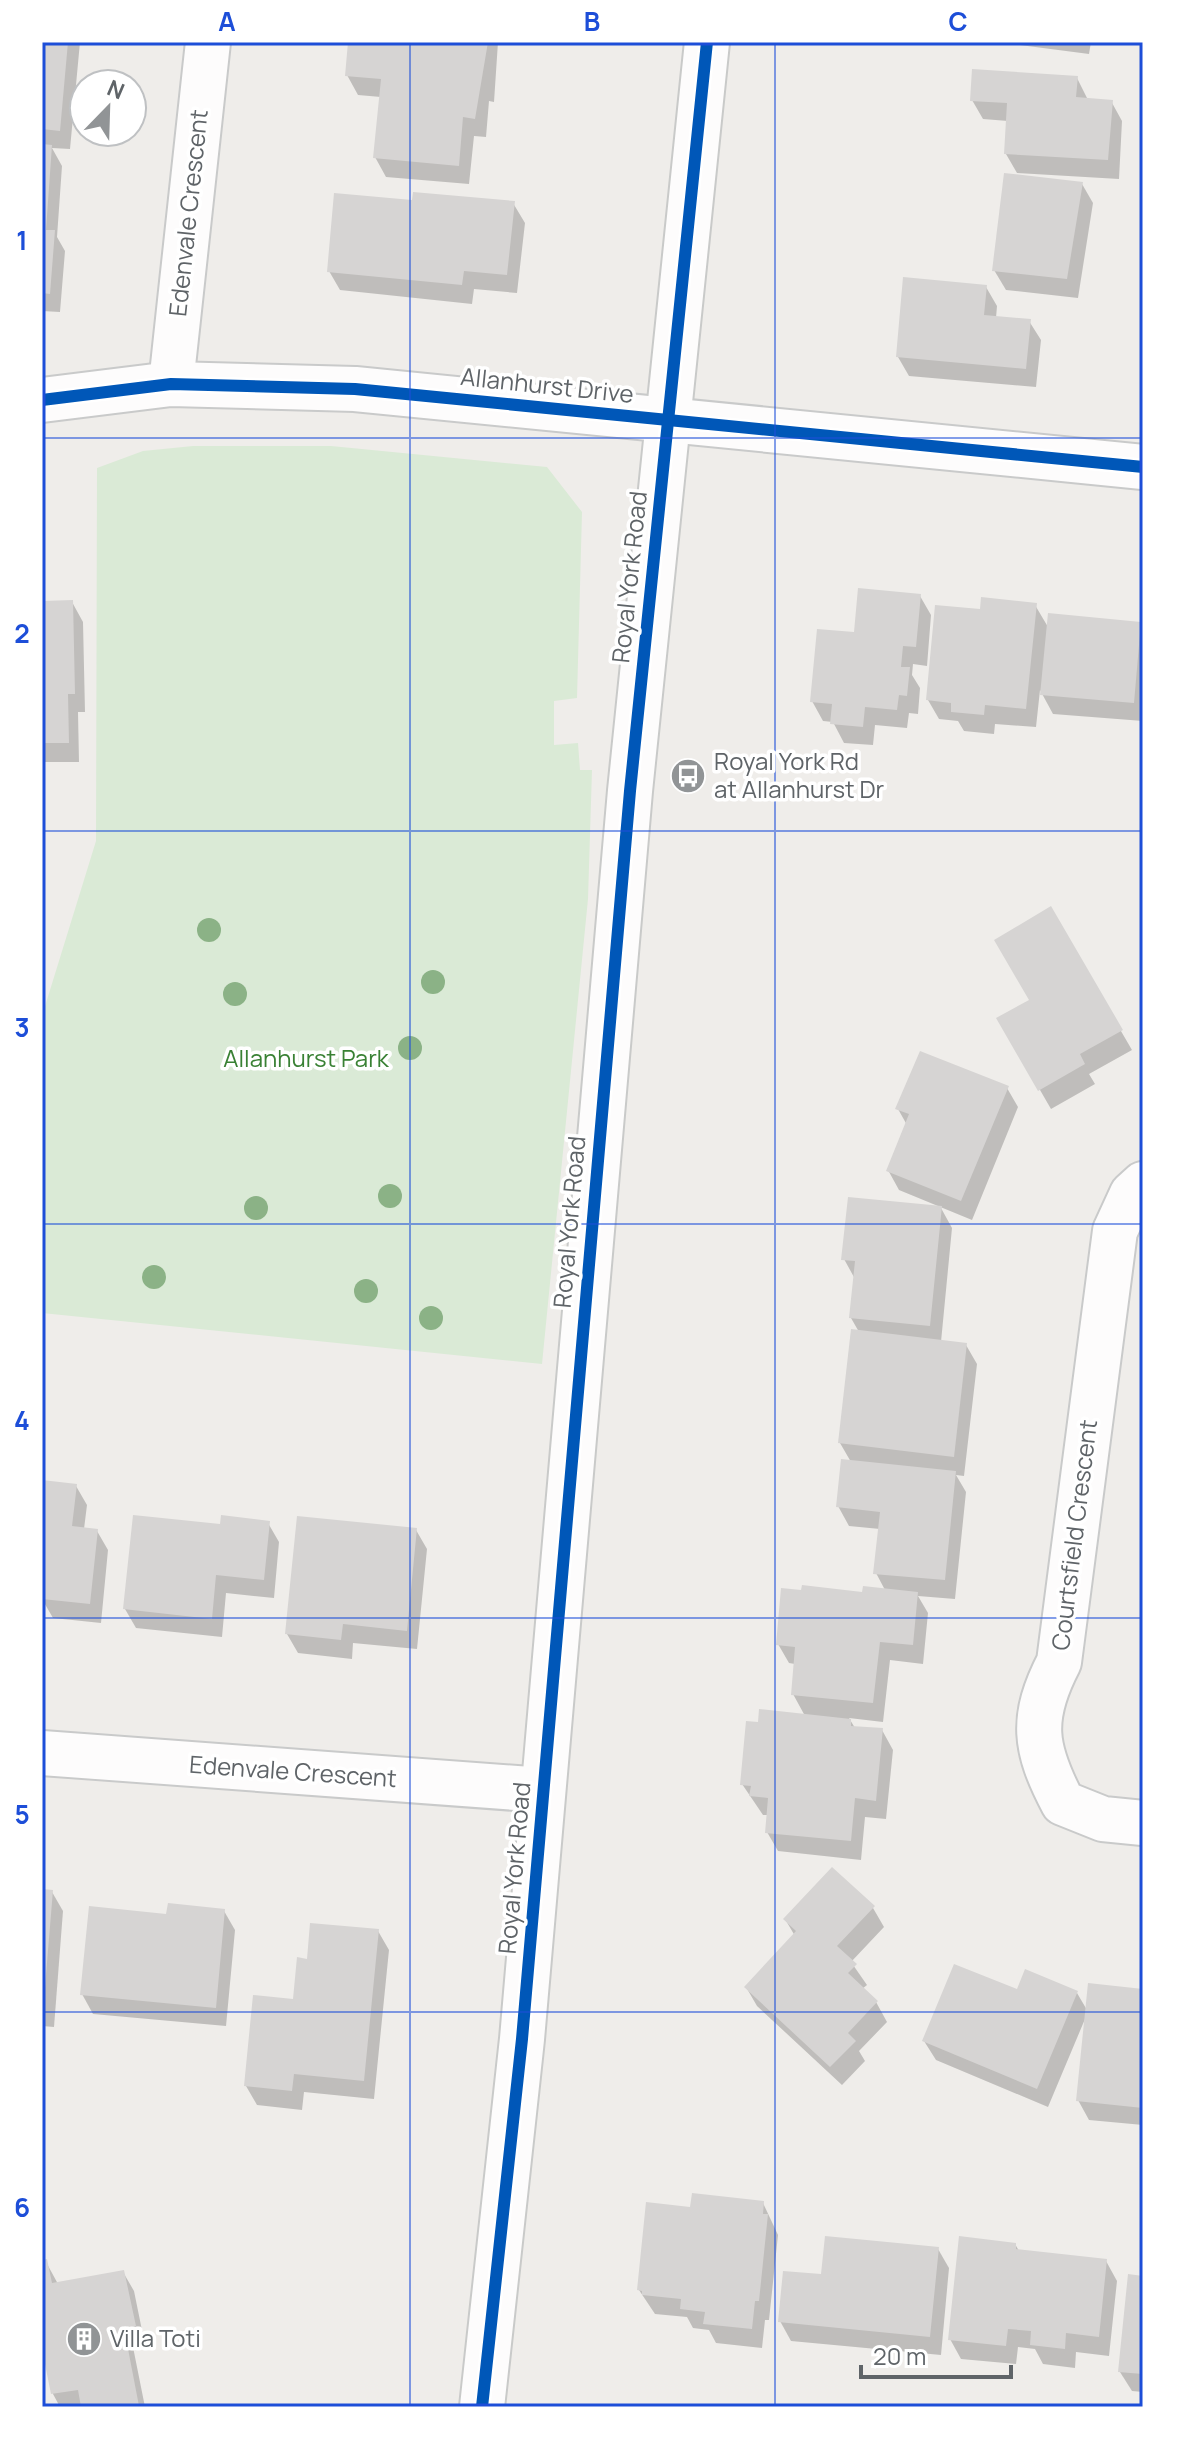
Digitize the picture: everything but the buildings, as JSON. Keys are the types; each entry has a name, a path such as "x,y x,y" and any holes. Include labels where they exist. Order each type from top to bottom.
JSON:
{"street":[{"name":"Edenvale Crescent","path":"171,384 208,42"},
{"name":"Royal York Road","path":"482,2407 522,2039 630,791 707,42"},
{"name":"Allanhurst Drive","path":"42,400 171,384 355,389 1143,467"},
{"name":"Courtsfield Crescent","path":"1143,1184 1132,1194 1115,1231 1059,1662 1045,1689 1037,1724 1044,1766 1063,1803 1103,1819 1143,1823"},
{"name":"Edenvale Crescent","path":"42,1753 543,1790"}],"green space":[{"name":"Allanhurst Park","path":"193,446 331,446 547,467 582,512 577,698 554,701 554,745 578,743 580,770 592,770 588,899 542,1364 42,1313 42,1016 96,841 97,468 143,451"}],"cycle path":[{"path":"482,2407 522,2039 630,791 707,42"},
{"path":"42,400 171,384 355,389 1143,467"}],"place":[{"name":"Royal York Rd at Allanhurst Dr","path":"688,776"},
{"name":"Villa Toti","path":"84,2339"}]}
